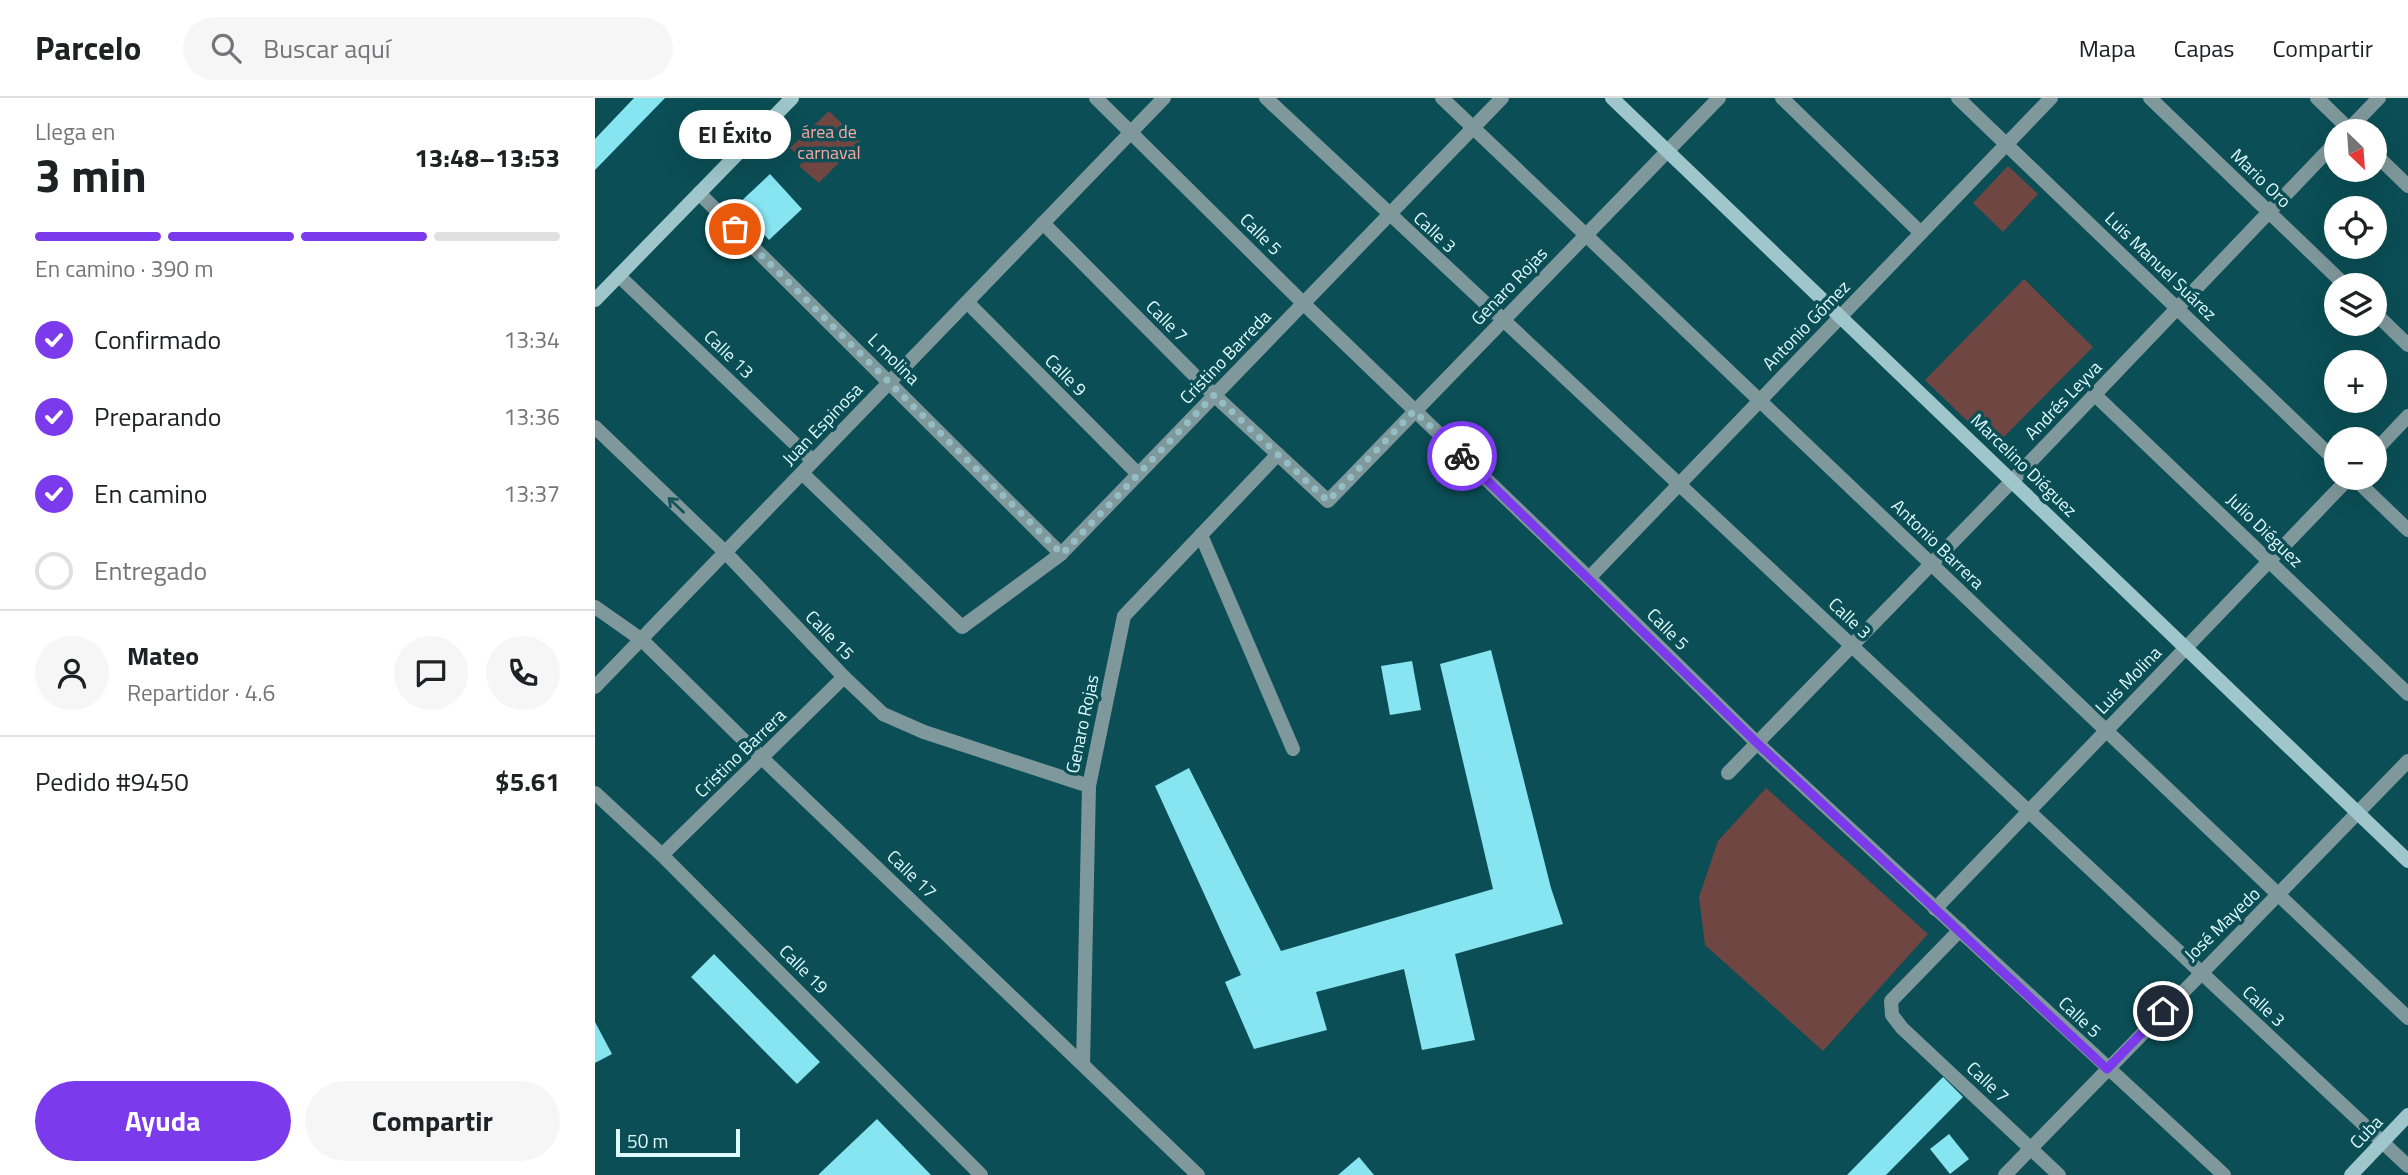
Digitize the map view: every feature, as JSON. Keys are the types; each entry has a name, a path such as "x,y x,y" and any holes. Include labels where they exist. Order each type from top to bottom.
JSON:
{"street":[{"path":"595,300 792,98"},
{"name":"Calle 5","path":"1096,98 1303,303 1757,743 2224,1175"},
{"name":"Juan Espinosa","path":"595,687 1164,98"},
{"name":"Calle 3","path":"1266,98 2408,1166"},
{"name":"Antonio Barrera","path":"1442,98 2408,1018"},
{"name":"Cristino Barreda","path":"802,473 962,626 1062,554 1502,98"},
{"name":"Marcelino Diéguez","path":"1612,98 2408,862"},
{"name":"Genaro Rojas","path":"1328,501 1719,98"},
{"path":"1783,98 1921,233"},
{"name":"Luis Manuel Suárez","path":"1958,98 2324,449"},
{"name":"Antonio Gómez","path":"1589,578 2051,98"},
{"name":"Mario Oro","path":"2150,98 2333,273"},
{"path":"2317,98 2337,119"},
{"path":"2360,119 2379,98"},
{"name":"Andrés Leyva","path":"1728,773 2324,155"},
{"path":"2387,166 2408,186"},
{"name":"L molina","path":"699,194 1062,554"},
{"name":"Calle 7","path":"1044,223 1214,395 1328,501"},
{"name":"Calle 13","path":"619,276 813,461"},
{"name":"Calle 9","path":"967,302 1138,474"},
{"path":"2387,325 2408,345"},
{"name":"Julio Diéguez","path":"2094,394 2408,694"},
{"path":"2387,438 2408,416"},
{"name":"Calle 15","path":"595,427 725,552 883,714 924,732 1089,786"},
{"name":"Genaro Rojas","path":"1083,1064 1089,786 1124,616 1278,454"},
{"name":"Luis Molina","path":"1935,909 2339,490"},
{"path":"2364,490 2408,530"},
{"path":"1201,535 1293,749"},
{"name":"Calle 17","path":"595,607 642,640 1198,1175"},
{"name":"Cristino Barrera","path":"662,855 844,677"},
{"name":"José Mayedo","path":"2005,1175 2408,761"},
{"name":"Calle 19","path":"595,793 662,855 981,1175"},
{"name":"Calle 7","path":"1960,930 1891,1001 1892,1015 1902,1028 2059,1175"},
{"name":"Cuba","path":"2351,1175 2408,1115"}],"green space":[{"name":"área de carnaval","path":"829,111 860,141 819,183 799,166 804,161 790,148"},
{"path":"2008,166 2038,194 2003,232 1973,203"},
{"path":"2024,279 2093,347 1994,447 1925,380"},
{"path":"1766,788 1928,934 1823,1051 1705,945 1699,897 1718,841"}],"building":[{"path":"634,98 665,98 595,170 595,139"},
{"path":"770,174 802,209 769,240 737,205"},
{"path":"1491,650 1551,888 1563,924 1455,954 1475,1040 1422,1050 1404,969 1316,992 1327,1030 1254,1049 1225,982 1241,975 1155,786 1189,768 1281,951 1493,889 1440,664"},
{"path":"1412,661 1421,710 1390,715 1381,666"},
{"path":"714,954 820,1062 797,1084 691,977"},
{"path":"595,1022 612,1054 595,1063"},
{"path":"1943,1077 1963,1097 1886,1175 1847,1175"},
{"path":"877,1119 931,1175 818,1175"},
{"path":"1949,1134 1969,1159 1950,1174 1930,1149"},
{"path":"1359,1157 1374,1175 1338,1175"}],"way so far":[{"path":"735,229 1062,554 1214,395 1328,501 1414,411 1462,456"}],"place":[{"name":"El Éxito","path":"735,229"}],"route":[{"path":"1462,456 1757,743 2107,1069 2163,1011"}]}
